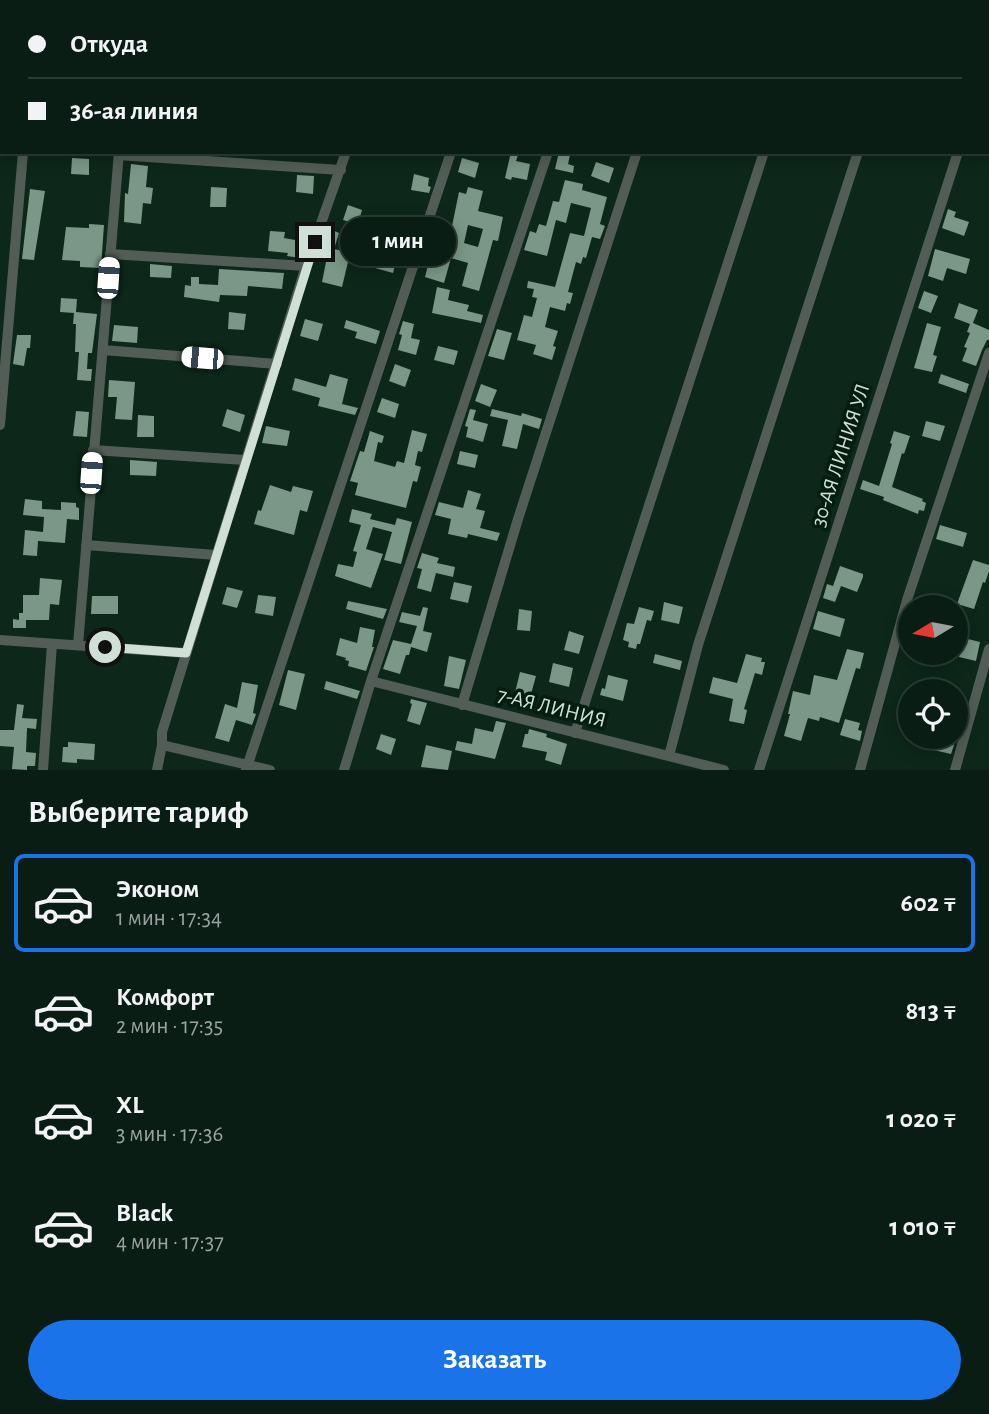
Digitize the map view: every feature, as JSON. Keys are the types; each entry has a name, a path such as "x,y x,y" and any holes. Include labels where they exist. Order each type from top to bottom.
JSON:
{"street":[{"path":"0,425 23,154"},
{"path":"78,645 118,154 341,170"},
{"path":"157,770 162,732 245,460 306,266 345,154"},
{"path":"246,767 450,154"},
{"path":"344,770 371,681 547,154"},
{"path":"462,705 518,519 636,154"},
{"path":"575,733 763,154"},
{"path":"669,756 698,645 857,154"},
{"name":"30-АЯ ЛИНИЯ УЛ","path":"759,770 957,154"},
{"path":"110,254 306,266"},
{"path":"103,350 277,364"},
{"path":"860,770 907,600 989,353"},
{"path":"93,450 245,460"},
{"path":"86,545 216,555"},
{"path":"0,640 186,653"},
{"path":"43,770 52,644"},
{"path":"955,770 989,649"},
{"name":"7-АЯ ЛИНИЯ","path":"371,681 724,770"},
{"path":"162,745 246,767 270,770"}],"building":[{"path":"511,154 518,154 516,161 530,164 527,180 505,178"},
{"path":"559,154 570,155 568,164 574,166 573,173 555,169"},
{"path":"72,158 89,159 89,175 71,174"},
{"path":"462,158 479,163 475,178 458,172"},
{"path":"596,162 614,168 609,183 591,176"},
{"path":"131,164 148,166 146,187 153,188 151,204 143,203 141,224 124,222 125,193 128,194"},
{"path":"414,174 429,178 429,193 411,190"},
{"path":"297,175 314,176 313,194 296,192"},
{"path":"565,180 583,184 582,190 607,197 600,224 605,226 600,239 592,237 586,258 583,257 581,264 576,262 568,292 573,293 570,304 567,303 565,311 550,307 545,327 558,331 552,360 533,354 536,345 517,340 524,315 532,317 537,298 532,297 534,289 527,288 528,281 555,287 570,233 584,236 591,208 571,203 566,223 556,220 547,256 524,250 530,231 536,233 539,224 546,226 553,201 559,202"},
{"path":"211,187 227,188 226,207 210,207"},
{"path":"468,187 483,191 478,211 503,217 498,241 493,240 479,291 462,286 468,263 451,258 444,283 425,277 428,265 434,267 446,230 451,231 459,192 466,194","holes":["468,225 483,229 478,247 464,243"]},
{"path":"30,189 45,191 34,260 22,259"},
{"path":"348,205 362,210 360,217 365,219 363,226 343,220"},
{"path":"948,209 956,212 954,217 969,222 964,236 942,228"},
{"path":"89,224 104,225 101,268 80,267 80,261 62,260 66,227 89,228"},
{"path":"332,230 339,233 334,249 356,254 354,263 348,262 342,287 322,282 327,257 324,256"},
{"path":"270,231 285,232 284,238 306,242 301,258 287,256 288,253 268,251"},
{"path":"378,233 398,237 393,273 375,268 382,242 376,240"},
{"path":"935,249 970,259 966,274 947,268 943,281 928,276"},
{"path":"150,264 172,266 171,278 150,277"},
{"path":"219,269 284,273 282,289 248,286 247,296 220,295 219,302 184,297 185,285 191,286 191,277 199,277 199,284 218,285"},
{"path":"437,287 450,290 448,300 469,305 467,311 483,315 481,323 432,313"},
{"path":"924,291 938,296 931,313 918,308"},
{"path":"61,298 77,299 76,312 97,314 92,353 88,353 87,369 92,369 91,381 77,380 79,352 75,352 74,313 60,312"},
{"path":"959,303 978,310 973,323 989,330 989,340 976,366 962,361 967,348 964,347 970,333 967,332 970,324 954,318"},
{"path":"229,312 246,314 244,330 228,329"},
{"path":"305,319 323,324 318,341 300,336"},
{"path":"346,320 380,331 376,344 355,338 357,332 344,328"},
{"path":"403,321 414,324 411,338 420,340 416,355 398,350"},
{"path":"927,323 941,327 933,355 937,356 932,372 914,368"},
{"path":"114,325 138,327 137,343 112,341"},
{"path":"497,329 512,333 504,360 488,356"},
{"path":"17,335 31,335 24,366 13,364"},
{"path":"438,346 458,351 454,365 434,360"},
{"path":"395,364 411,370 405,387 389,381"},
{"path":"330,374 348,379 342,404 358,408 355,415 318,406 320,398 292,390 295,378 326,387"},
{"path":"941,374 969,384 966,393 938,383"},
{"path":"109,380 135,382 132,420 115,419 117,397 108,397"},
{"path":"481,384 497,390 490,407 475,401"},
{"path":"382,398 399,404 395,418 377,412"},
{"path":"227,409 245,415 240,432 222,426"},
{"path":"470,409 476,410 473,420 488,424 483,442 466,437 468,427 465,426"},
{"path":"492,409 542,419 539,429 523,424 517,449 502,446 508,420 490,416"},
{"path":"76,411 89,412 87,437 73,436"},
{"path":"138,415 154,416 154,437 137,437"},
{"path":"926,421 945,426 940,441 922,436"},
{"path":"266,426 290,431 287,446 262,443"},
{"path":"412,430 427,434 422,452 418,451 415,465 421,467 417,482 413,481 406,508 355,495 358,483 350,481 360,451 364,452 370,431 384,436 382,443 378,442 374,461 395,467 397,461 404,463"},
{"path":"894,431 910,436 892,487 923,499 926,503 924,511 919,510 918,514 883,500 884,497 860,489 863,480 879,486"},
{"path":"460,451 478,455 475,468 457,464"},
{"path":"130,460 157,462 156,476 130,475"},
{"path":"270,485 291,492 293,486 313,491 307,512 300,510 294,535 254,524"},
{"path":"468,490 481,494 476,509 485,511 480,528 500,533 497,541 468,534 467,538 448,534 451,519 435,515 439,502 463,508"},
{"path":"25,499 42,501 42,509 61,510 61,502 76,503 79,520 67,519 65,543 38,541 37,556 23,555 25,530 43,532 44,517 23,515"},
{"path":"352,509 372,514 370,519 395,525 397,518 412,522 401,564 384,560 392,532 373,527 366,549 383,554 371,588 335,576 338,564 353,567 357,552 353,551 361,525 349,522"},
{"path":"940,525 967,533 963,547 936,539"},
{"path":"422,553 439,558 437,563 455,567 453,577 436,573 431,592 417,588 422,569 417,568"},
{"path":"973,560 989,565 974,609 968,607 968,595 960,595"},
{"path":"840,566 863,574 863,577 857,592 841,586 835,602 823,598 827,584 833,586"},
{"path":"40,578 62,580 59,605 50,604 49,620 26,620 26,628 13,628 13,619 19,620 19,613 23,613 23,595 39,595"},
{"path":"454,582 472,586 468,603 450,599"},
{"path":"227,587 243,591 237,608 222,604"},
{"path":"258,595 276,597 273,616 255,613"},
{"path":"92,596 118,596 118,614 91,614"},
{"path":"348,601 387,609 383,619 346,609"},
{"path":"664,602 683,607 679,624 661,620"},
{"path":"423,607 428,608 423,631 432,633 427,652 411,647 400,674 383,669 393,640 411,644 417,626 399,622 402,612 420,616"},
{"path":"639,607 654,611 651,621 647,620 636,649 628,647 629,642 623,640 627,623 634,624"},
{"path":"519,609 532,611 530,631 517,630"},
{"path":"818,611 845,619 840,637 813,629"},
{"path":"360,627 375,630 374,647 366,671 348,666 349,661 345,660 346,658 336,655 340,638 357,643"},
{"path":"569,631 584,636 579,654 564,650"},
{"path":"968,639 980,642 976,661 968,659"},
{"path":"847,649 864,653 860,669 856,668 839,723 820,717 819,721 808,718 801,741 784,736 793,691 810,695 814,675 837,680"},
{"path":"655,654 682,661 680,670 653,663"},
{"path":"746,654 762,658 761,662 765,662 762,675 755,673 744,709 747,710 744,724 729,721 733,699 709,693 713,677 737,683"},
{"path":"449,656 466,660 459,689 444,686"},
{"path":"553,663 573,668 569,687 549,682"},
{"path":"288,670 305,674 296,710 279,705"},
{"path":"520,672 536,676 528,705 513,701"},
{"path":"608,675 628,680 623,701 600,695 602,688 605,689"},
{"path":"326,681 360,691 357,699 324,689"},
{"path":"242,682 258,685 253,713 256,714 252,725 236,720 229,742 215,738 225,704 237,708"},
{"path":"411,699 427,703 420,725 407,721"},
{"path":"17,704 24,705 22,718 37,719 36,729 27,728 26,752 36,753 35,766 27,766 27,770 12,769 14,747 0,746 0,730 14,730"},
{"path":"845,719 860,723 860,741 840,735"},
{"path":"496,721 506,723 495,759 455,750 457,741 472,744 475,728 493,732"},
{"path":"529,729 567,744 561,765 545,760 547,752 522,747"},
{"path":"381,734 396,739 391,755 376,749"},
{"path":"68,742 95,744 94,760 62,762 63,747 68,747"},
{"path":"426,745 452,751 448,770 421,767"},
{"path":"929,749 953,749 951,754"}],"route":[{"path":"105,647 186,653 315,242"}]}
